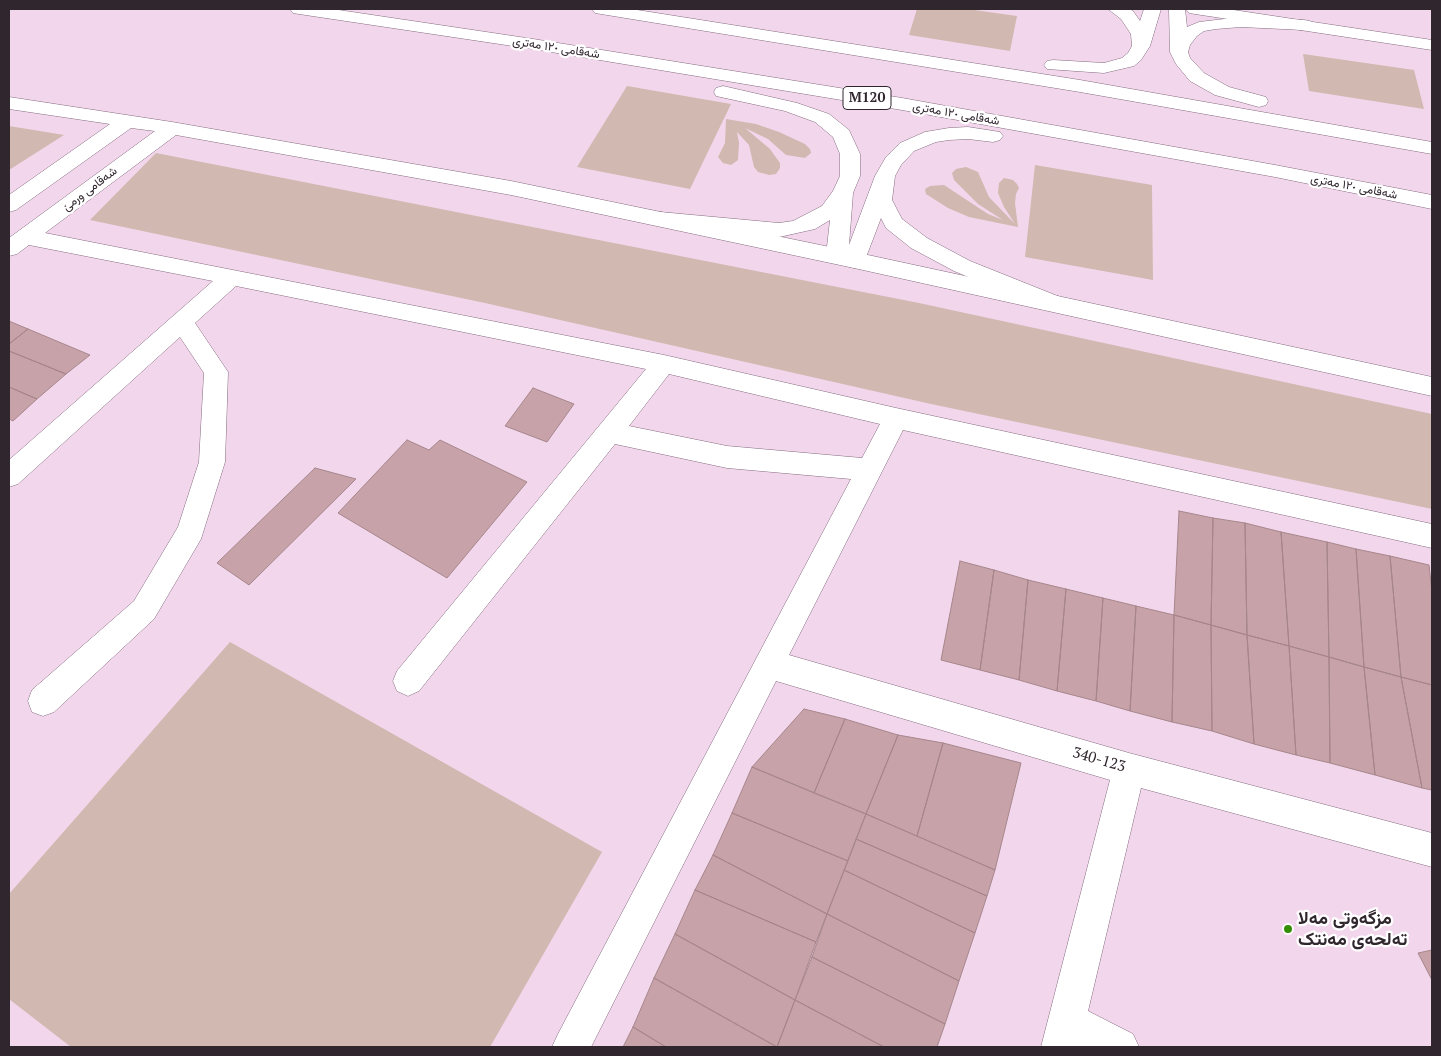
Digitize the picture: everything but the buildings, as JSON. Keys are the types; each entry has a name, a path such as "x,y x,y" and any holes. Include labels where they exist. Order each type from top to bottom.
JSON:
{"main road":[{"name":"شەقامی ١٢٠ مەتری","path":"299,9 533,44 902,104 1275,171 1432,202"},
{"path":"601,9 1080,86 1432,147"},
{"path":"1117,9 1127,15 1140,34 1141,46"},
{"path":"711,26 1096,69 1113,67 1128,62 1135,56 1141,46 1152,9"},
{"path":"1177,9 1179,52 1188,69 1197,77 1222,91 1432,147"},
{"path":"1194,9 1432,45"},
{"path":"1179,52 1181,44 1186,37 1199,27 1241,22 1304,25"},
{"path":"533,44 790,107 822,118 842,134 850,154 850,176 843,194 829,211 807,224 786,229 660,219"},
{"path":"9,103 172,128 511,188 846,258 1432,386"},
{"path":"9,205 126,122"},
{"name":"شەقامی ورمێ","path":"17,243 172,128"},
{"path":"846,258 893,162 907,146 932,136 968,133 1024,140 1112,156 1275,171"},
{"path":"883,184 882,200 887,212 905,234 919,244 962,266 1052,303"},
{"path":"843,194 846,258"},
{"path":"17,243 232,277 664,364 896,418 1432,536"},
{"path":"9,476 232,277"},
{"path":"43,701 144,610 191,531 212,462 216,372 181,321"},
{"path":"408,682 664,364"},
{"path":"571,1047 896,418"},
{"path":"609,432 727,457 869,470"},
{"name":"340-123","path":"769,664 1129,769 1432,850"},
{"path":"1120,1047 1064,1033 1129,769"}],"shaded area":[{"path":"917,9 967,9 1017,16 1010,51 909,35"},
{"path":"1303,54 1414,70 1424,109 1309,91"},
{"path":"627,86 731,104 690,189 577,167"},
{"path":"726,119 756,124 779,132 805,144 811,153 805,158 786,155 768,139 745,128 770,149 780,163 780,168 776,174 769,175 758,172 754,167 749,145 737,132 739,143 738,160 731,165 723,163 718,157 725,143"},
{"path":"9,126 64,135 9,170"},
{"path":"156,153 919,303 1432,414 1432,509 931,404 485,303 90,220"},
{"path":"1035,165 1152,185 1153,280 1025,257"},
{"path":"966,167 978,172 989,197 1015,224 998,193 999,183 1004,178 1013,180 1017,184 1019,188 1015,203 1018,227 969,217 948,208 926,194 925,189 930,186 944,185 988,214 1003,220 978,204 954,180 952,173 956,169"},
{"path":"230,642 602,852 490,1047 71,1047 9,999 9,894"}],"place":[{"name":"مزگەوتی مەلا تەلحەی مەنتک","path":"1288,929"}]}
